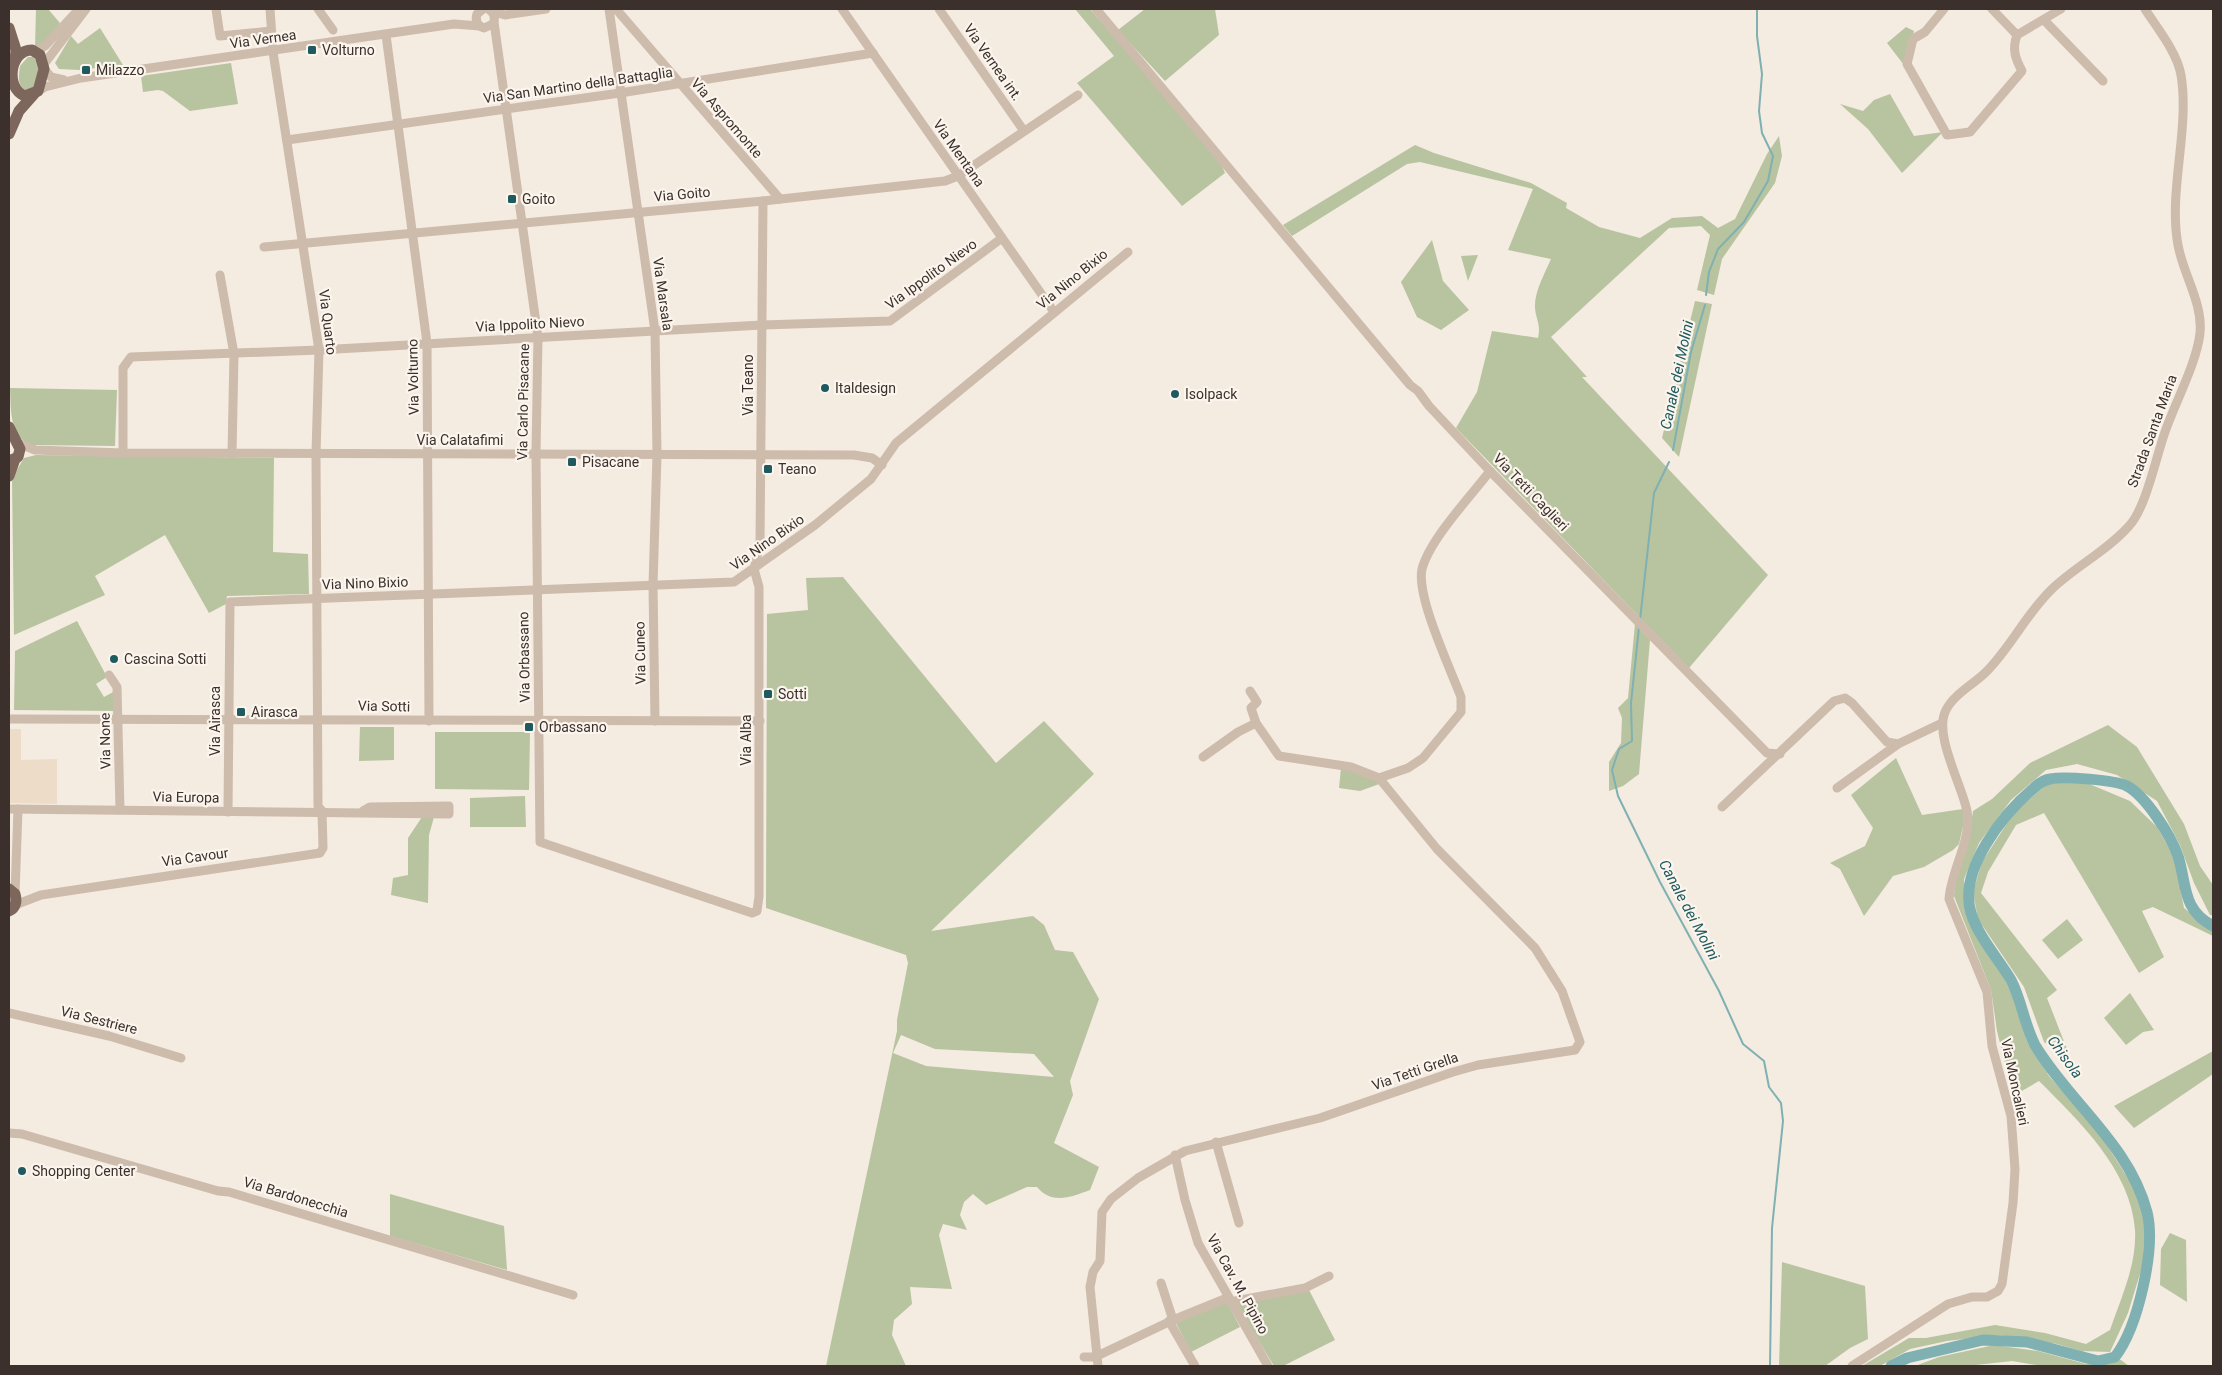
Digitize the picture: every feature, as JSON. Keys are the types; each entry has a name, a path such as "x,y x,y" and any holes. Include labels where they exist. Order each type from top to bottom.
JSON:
{"main road":[{"path":"9,134 18,111 36,93 44,66 40,55 31,51 11,33"},
{"path":"11,33 16,50 11,82 16,93 18,111"},
{"path":"15,61 20,53 31,51"},
{"path":"16,93 28,96 36,93"},
{"path":"9,427 20,450 14,459 9,476"}],"street":[{"path":"31,51 45,46 79,9"},
{"path":"67,81 51,77 44,66 86,9"},
{"path":"216,9 220,36 271,31"},
{"name":"Via Quarto","path":"270,9 273,52 320,350 316,454 318,598 316,719 318,806 322,811"},
{"path":"318,9 333,30"},
{"path":"462,23 482,11 505,15 546,9"},
{"name":"Via Marsala","path":"609,9 655,331 657,455 653,585"},
{"name":"Via Aspromonte","path":"616,9 780,199"},
{"name":"Via Mentana","path":"842,9 1054,312"},
{"name":"Via Vernea int.","path":"939,9 1024,131"},
{"name":"Via Tetti Caglieri","path":"1096,9 1410,385 1418,391 1490,471 1767,753 1780,754"},
{"path":"1944,9 1925,32 1913,39 1907,64 1947,135 1970,132 2022,71 2013,47 2017,35 2061,9"},
{"path":"1992,9 2017,35"},
{"name":"Strada Santa Maria","path":"1942,723 1946,710 1951,703 1987,671 2052,589 2130,525 2140,509 2165,430 2196,351 2200,333 2200,317 2177,237 2182,98 2181,73 2169,48 2145,9"},
{"path":"482,11 476,20 489,24"},
{"path":"482,11 489,24"},
{"path":"462,23 489,24 505,15"},
{"path":"610,22 623,18"},
{"path":"2044,20 2103,81"},
{"name":"Via Vernea","path":"36,93 67,81 462,23"},
{"name":"Via Carlo Pisacane","path":"489,24 495,36 538,337 536,454 538,591"},
{"name":"Via Volturno","path":"386,35 427,343 429,721"},
{"name":"Via San Martino della Battaglia","path":"287,140 506,110 873,53"},
{"name":"Via Goito","path":"264,247 763,201 945,182 958,176 1078,95"},
{"name":"Via Teano","path":"754,569 760,543 763,201"},
{"name":"Via Ippolito Nievo","path":"124,452 122,368 131,357 320,350 762,325 890,321 1002,238"},
{"name":"Via Nino Bixio","path":"230,602 734,582 815,525 870,479 882,465 896,443 1128,252"},
{"path":"220,275 234,354 232,454"},
{"name":"Via Calatafimi","path":"14,440 35,450 232,454 866,456 882,465"},
{"name":"Via Calatafimi","path":"14,459 35,450"},
{"path":"1250,691 1257,702 1251,708 1256,723 1279,756 1350,767 1379,778 1408,768 1423,758 1461,712 1461,697 1426,604 1422,586 1422,569 1432,546 1490,471"},
{"name":"Via Alba","path":"754,569 759,588 759,896 757,911"},
{"name":"Via Cuneo","path":"653,585 655,721"},
{"name":"Via Orbassano","path":"538,591 540,842 752,913 757,911"},
{"name":"Via Airasca","path":"228,812 230,602"},
{"name":"Via None","path":"109,675 117,687 120,810"},
{"path":"1722,807 1834,701 1845,698 1887,742 1898,744"},
{"name":"Via Sotti","path":"9,719 760,721"},
{"path":"1203,757 1238,732 1256,723"},
{"path":"1837,788 1898,744 1942,723"},
{"name":"Via Moncalieri","path":"1852,1366 1948,1304 1972,1297 1987,1297 1998,1291 2002,1284 2007,1251 2015,1169 2011,1116 1992,1046 1987,992 1949,899 1950,884 1967,825 1967,812 1946,744 1942,723"},
{"name":"Via Tetti Grella","path":"1097,1362 1090,1287 1093,1272 1100,1261 1102,1212 1117,1193 1175,1155 1216,1142 1320,1118 1478,1065 1575,1050 1579,1046 1580,1038 1562,991 1536,948 1437,849 1379,778"},
{"name":"Via Europa","path":"13,809 228,812 362,811 371,813 449,814 449,806 370,807 362,811"},
{"path":"12,899 13,809"},
{"name":"Via Cavour","path":"12,899 31,898 320,853 323,848 322,811"},
{"name":"Via Sestriere","path":"9,1013 109,1036 181,1058"},
{"name":"Via Bardonecchia","path":"9,1133 22,1134 218,1191 229,1192 573,1295"},
{"path":"1216,1142 1239,1223"},
{"name":"Via Cav. M. Pipino","path":"1175,1155 1185,1200 1198,1243 1228,1300 1268,1366"},
{"path":"1084,1357 1097,1362 1171,1320 1228,1300 1305,1288 1329,1276"},
{"path":"1161,1283 1171,1320 1195,1366"}],"green space":[{"path":"36,9 48,9 60,23 46,42 35,48"},
{"path":"1075,9 1090,9 1219,159 1225,173 1182,206 1077,83 1114,56"},
{"path":"1145,9 1215,9 1219,35 1165,81 1118,30"},
{"path":"1906,27 1914,31 1904,65 1887,43"},
{"path":"100,28 123,65 79,70 59,69 55,63 71,36 78,44"},
{"path":"28,57 33,57 39,62 40,83 28,91 20,84 19,77 20,66"},
{"path":"231,63 238,104 190,111 163,91 143,92 141,76"},
{"path":"1890,94 1914,136 1943,132 1902,173 1868,129 1840,104 1863,111 1874,100"},
{"path":"1779,136 1782,156 1775,183 1722,259 1714,295 1697,290 1710,235 1701,226 1669,228 1551,337 1587,377 1582,377 1768,575 1689,668 1456,428 1477,392 1492,331 1538,338 1539,329 1535,302 1540,283 1551,259 1508,250 1533,189 1420,162 1407,164 1292,236 1283,225 1415,145 1434,153 1531,183 1567,203 1566,208 1599,227 1640,238 1672,218 1702,216 1718,228 1735,219 1767,154"},
{"path":"1432,240 1443,281 1469,310 1441,330 1417,317 1401,282"},
{"path":"1478,255 1468,281 1461,256"},
{"path":"1695,301 1712,304 1679,457 1662,438"},
{"path":"10,388 117,390 115,446 31,445 24,441 15,429 11,413"},
{"path":"36,455 274,458 273,552 308,554 309,594 227,596 226,604 209,613 165,535 95,576 105,595 14,635 12,478 24,458"},
{"path":"843,577 996,763 1044,721 1094,774 931,931 1033,916 1044,925 1055,950 1073,952 1099,999 1070,1081 1073,1095 1054,1143 1099,1167 1090,1190 1069,1197 1055,1198 1043,1193 1037,1187 1027,1187 986,1205 973,1194 964,1202 960,1215 967,1230 943,1224 939,1235 952,1289 910,1287 912,1304 894,1320 892,1335 906,1366 826,1366 897,1031 897,1020 908,963 906,955 766,908 767,614 808,610 806,578","holes":["901,1035 935,1049 1034,1054 1054,1077 926,1066 893,1053"]},
{"path":"77,621 107,677 96,684 104,697 115,691 115,711 14,710 15,651"},
{"path":"1635,624 1650,640 1639,774 1623,786 1609,791 1609,762 1621,743 1622,718 1618,708 1628,698"},
{"path":"2108,725 2137,747 2184,824 2200,866 2213,885 2213,915 2210,915 2194,883 2180,845 2157,801 2117,775 2077,764 2046,770 2011,800 1979,843 1964,879 1966,910 1974,932 1997,965 2012,994 2027,1041 2049,1076 2100,1134 2134,1188 2145,1220 2143,1264 2128,1313 2110,1352 2081,1351 2057,1344 1999,1335 1947,1341 1910,1349 1880,1366 1862,1366 1909,1338 1926,1338 1995,1325 2045,1333 2086,1344 2110,1330 2131,1268 2135,1243 2131,1208 2124,1187 2113,1167 2086,1130 2039,1081 2013,1096 1997,1031 1991,990 1954,896 1956,875 1968,844 1973,811 1992,799 2030,763"},
{"path":"360,727 394,727 394,760 359,761"},
{"path":"435,732 530,732 529,790 435,789"},
{"path":"1896,758 1922,815 1963,809 1964,822 1959,844 1953,850 1924,867 1893,876 1864,916 1840,869 1830,863 1865,846 1873,828 1851,795"},
{"path":"1341,768 1354,770 1382,783 1360,791 1339,788"},
{"path":"2048,783 2087,783 2130,801 2157,827 2174,857 2184,908 2213,930 2213,936 2153,907 2142,911 2164,957 2139,973 2044,813 2016,825 1988,872 1981,893 2057,990 2047,998 2072,1062 2044,1042 2024,987 1978,919 1973,892 1982,862 2013,814"},
{"path":"525,796 526,827 470,827 470,798"},
{"path":"422,817 434,817 429,835 428,903 391,895 393,878 408,875 408,838"},
{"path":"2067,919 2083,940 2058,959 2042,940"},
{"path":"2130,993 2154,1030 2143,1032 2126,1045 2104,1018"},
{"path":"2213,1051 2213,1074 2134,1128 2114,1106"},
{"path":"390,1194 504,1226 507,1270 390,1236"},
{"path":"2170,1233 2186,1240 2187,1302 2160,1285 2161,1249"},
{"path":"1782,1262 1865,1286 1868,1339 1850,1348 1825,1366 1779,1366"},
{"path":"1309,1290 1335,1340 1283,1366 1274,1366 1240,1310 1238,1303"},
{"path":"1226,1300 1240,1327 1191,1352 1176,1323"},
{"path":"1994,1345 2038,1351 2086,1364 2121,1360 2129,1366 2042,1366 2012,1361 1967,1366 1915,1366 1939,1357"}],"shaded area":[{"path":"10,729 21,729 21,760 57,759 57,804 9,803"}],"waterway":[{"name":"Canale dei Molini","path":"1706,295 1709,272 1718,249 1744,222 1768,181 1773,156 1762,133 1759,111 1762,74 1757,36 1757,9"},
{"name":"Canale dei Molini","path":"1673,450 1691,352 1705,305"},
{"name":"Canale dei Molini","path":"1640,620 1654,493 1669,462"},
{"name":"Canale dei Molini","path":"1639,627 1631,703 1632,741 1619,749 1612,770 1618,796 1660,882 1719,991 1743,1044 1764,1061 1769,1087 1781,1103 1783,1121 1772,1228 1770,1366"},
{"name":"Chisola","path":"1891,1366 1907,1358 1983,1340 2027,1342 2098,1361 2115,1357 2131,1327 2143,1287 2147,1266 2149,1228 2147,1212 2138,1188 2127,1165 2113,1145 2049,1066 2035,1045 2011,980 1984,939 1971,913 1969,896 1971,879 1977,861 1997,828 2009,812 2043,781 2057,778 2089,779 2127,786 2150,807 2164,828 2178,856 2187,896 2196,912 2203,920 2213,926"}],"place":[{"name":"Volturno","path":"312,50"},
{"name":"Milazzo","path":"86,70"},
{"name":"Goito","path":"512,199"},
{"name":"Italdesign","path":"825,388"},
{"name":"Isolpack","path":"1175,394"},
{"name":"Pisacane","path":"572,462"},
{"name":"Teano","path":"768,469"},
{"name":"Cascina Sotti","path":"114,659"},
{"name":"Sotti","path":"768,694"},
{"name":"Airasca","path":"241,712"},
{"name":"Orbassano","path":"529,727"},
{"name":"Shopping Center","path":"22,1171"}]}
